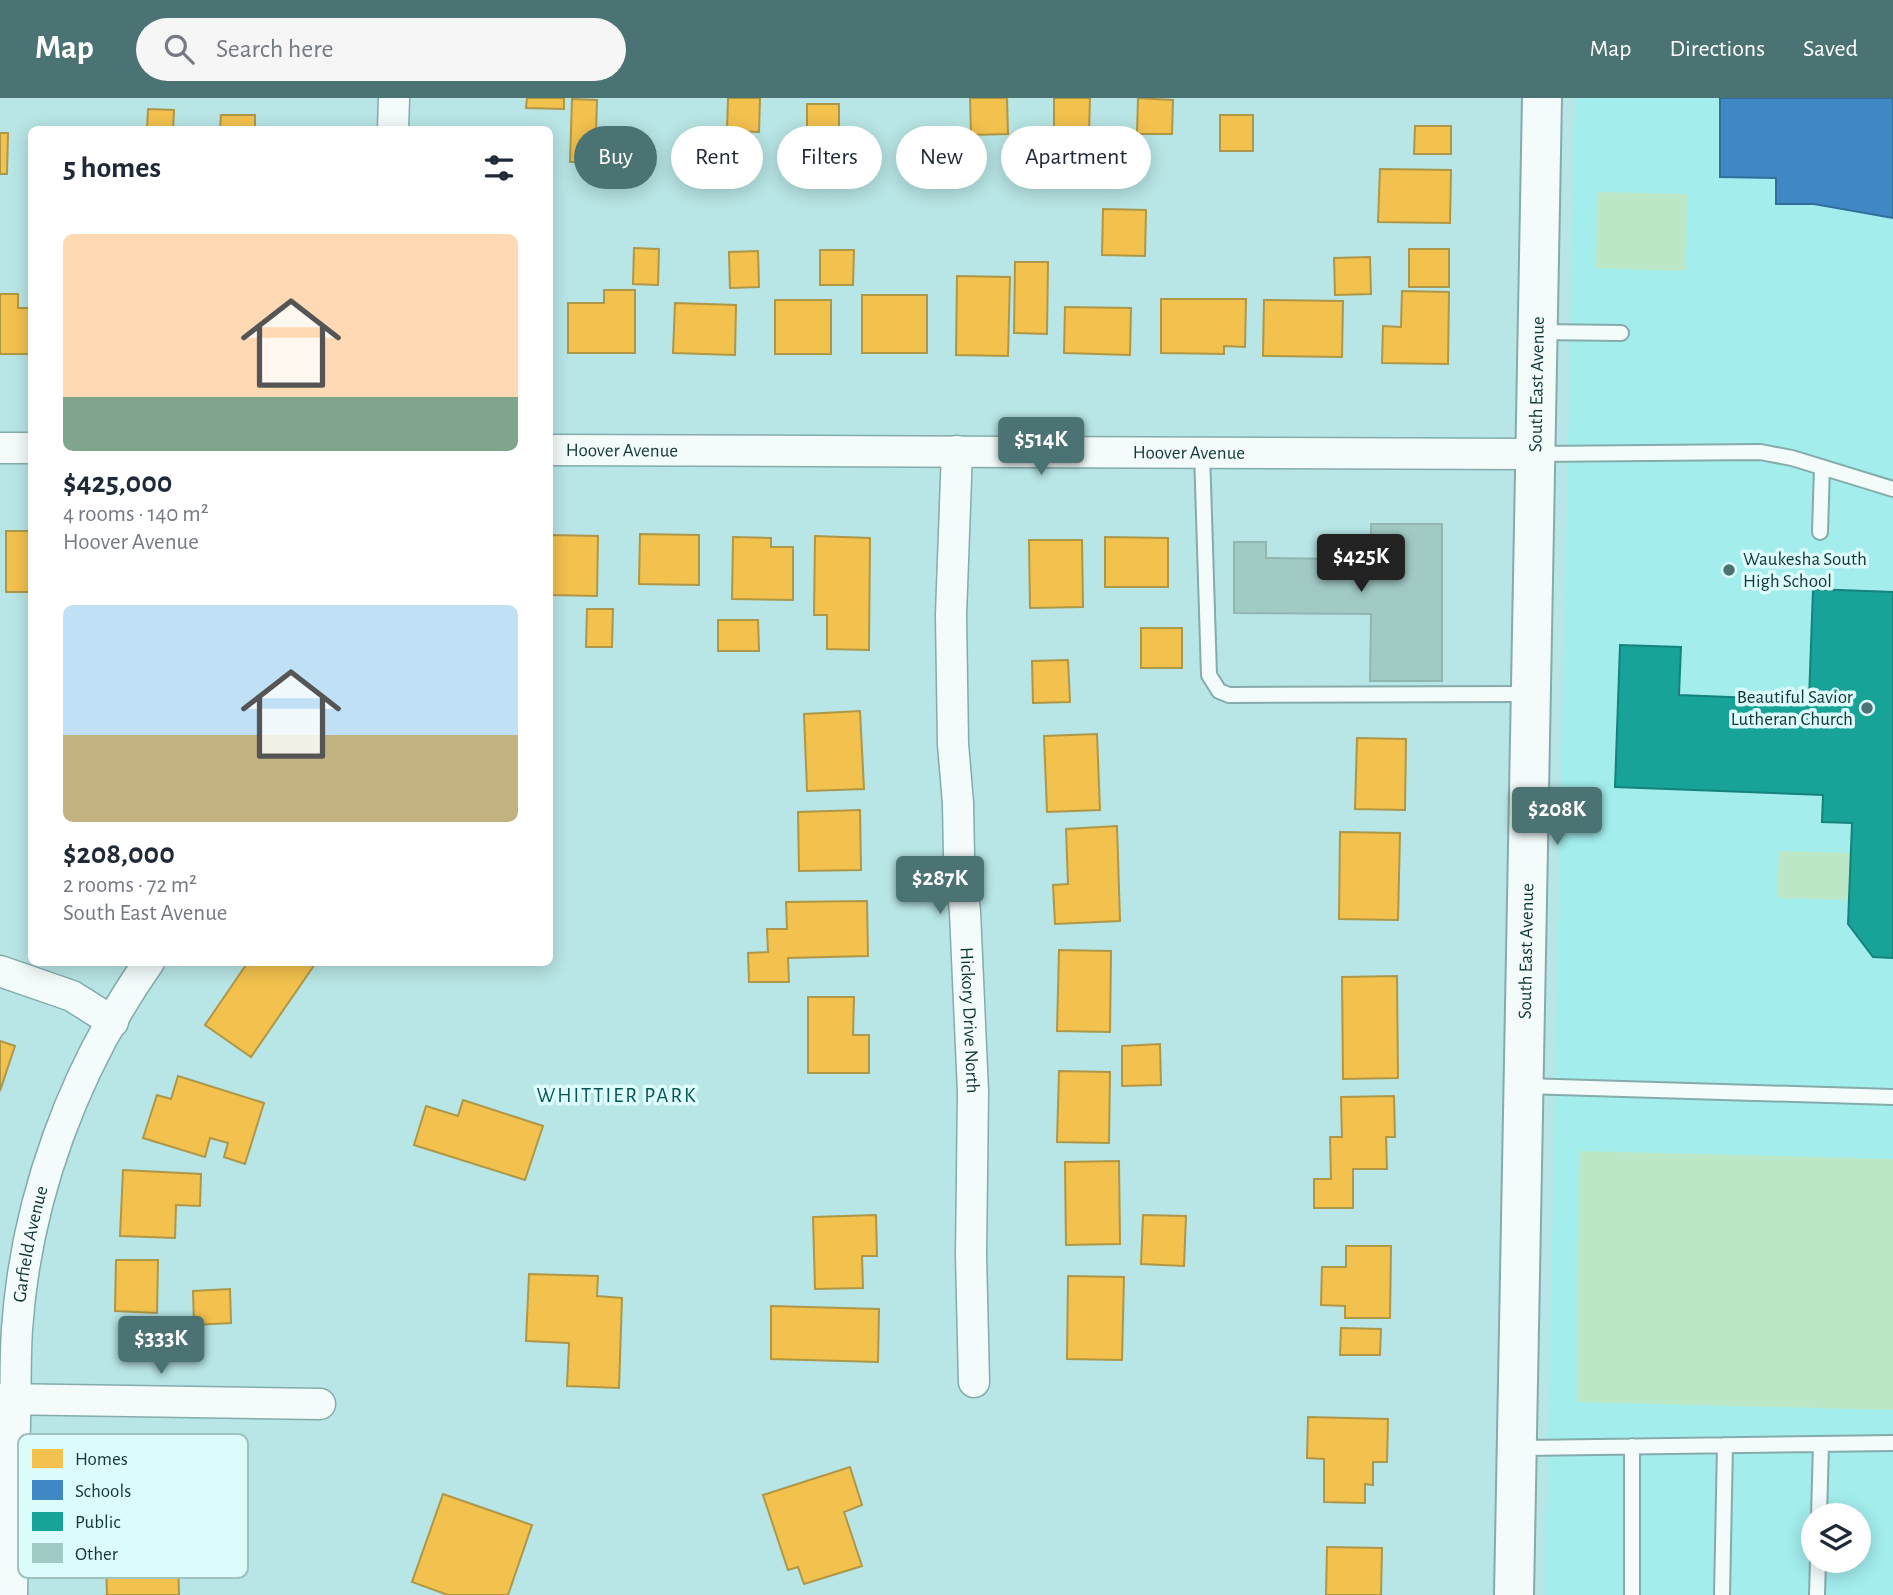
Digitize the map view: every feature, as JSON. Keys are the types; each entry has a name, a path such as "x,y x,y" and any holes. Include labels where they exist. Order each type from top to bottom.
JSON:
{"main road":[{"name":"South East Avenue","path":"1514,1595 1542,98"}],"street":[{"path":"393,126 394,98"},
{"path":"0,448 28,448"},
{"name":"Hoover Avenue","path":"553,450 1534,454"},
{"name":"Hickory Drive North","path":"957,451 951,615 953,744 965,912 972,1092 971,1255 974,1382"},
{"name":"Garfield Avenue","path":"12,1595 8,1399 29,1242 44,1178 76,1090 147,966"},
{"path":"0,971 72,996 113,1022"},
{"path":"8,1399 320,1404"}],"lane":[{"path":"1536,331 1621,333"},
{"path":"1202,452 1209,675 1219,691 1229,695 1531,694"},
{"path":"1534,454 1760,452 1792,457 1893,489"},
{"path":"1820,532 1822,467"},
{"path":"1522,1086 1893,1097"},
{"path":"1517,1448 1893,1443"},
{"path":"1819,1503 1821,1444"},
{"path":"1722,1595 1725,1445"},
{"path":"1632,1446 1632,1595"},
{"path":"1817,1595 1818,1573"}],"shaded area":[{"name":"Waukesha South High School","path":"1575,98 1893,98 1893,1595 1545,1595"}],"green space":[{"path":"1597,192 1687,194 1686,271 1596,268"},
{"path":"1779,851 1851,853 1849,900 1777,898"},
{"path":"1579,1151 1893,1159 1893,1410 1577,1402"}],"building: Homes":[{"path":"527,98 564,98 564,109 526,108"},
{"path":"728,98 760,98 759,126 727,126"},
{"path":"970,98 1007,98 1008,126 1001,126 1001,134 987,135 987,126 971,126"},
{"path":"1054,98 1090,98 1089,126 1054,126"},
{"path":"1138,98 1173,100 1172,134 1151,134 1151,126 1137,126"},
{"path":"572,99 597,100 596,126 574,126 574,162 570,162"},
{"path":"807,104 839,104 839,126 807,126"},
{"path":"148,109 174,110 173,126 147,126"},
{"path":"221,115 255,115 255,126 220,126"},
{"path":"1220,115 1253,115 1253,151 1220,151"},
{"path":"1415,126 1451,126 1451,154 1414,154"},
{"path":"0,133 8,133 7,174 0,174"},
{"path":"1380,169 1451,170 1450,223 1378,222"},
{"path":"1103,209 1146,210 1145,256 1102,255"},
{"path":"634,248 659,249 658,285 633,284"},
{"path":"1409,249 1449,249 1449,287 1409,287"},
{"path":"820,250 854,250 853,285 820,285"},
{"path":"758,251 759,287 730,288 729,252"},
{"path":"1370,257 1371,294 1335,295 1334,258"},
{"path":"1015,262 1048,262 1047,334 1014,333"},
{"path":"957,276 1010,277 1008,356 956,355"},
{"path":"604,290 635,290 635,353 568,353 568,303 604,303"},
{"path":"1402,291 1449,292 1448,364 1382,363 1383,326 1401,327"},
{"path":"0,294 18,294 18,308 28,308 28,354 0,354"},
{"path":"862,295 927,295 927,353 862,353"},
{"path":"1161,299 1246,299 1245,347 1224,346 1224,354 1161,353"},
{"path":"775,300 831,300 831,354 775,354"},
{"path":"1264,300 1343,301 1342,357 1263,356"},
{"path":"675,303 736,305 735,355 673,353"},
{"path":"1065,307 1131,308 1130,355 1064,353"},
{"path":"6,531 28,531 28,592 6,592"},
{"path":"640,534 699,535 699,585 639,584"},
{"path":"553,535 598,536 597,596 553,595"},
{"path":"815,536 870,538 869,650 827,649 827,615 814,615"},
{"path":"733,537 771,538 771,547 793,547 793,600 732,599"},
{"path":"1105,537 1168,538 1168,587 1105,587"},
{"path":"1029,540 1082,540 1083,607 1030,608"},
{"path":"587,609 613,609 612,647 586,647"},
{"path":"718,620 758,620 759,651 718,651"},
{"path":"1141,628 1182,628 1182,668 1141,668"},
{"path":"1068,660 1070,702 1033,703 1032,661"},
{"path":"860,711 864,789 807,791 804,714"},
{"path":"1097,734 1100,810 1047,812 1044,736"},
{"path":"1357,738 1406,739 1405,810 1355,809"},
{"path":"860,810 861,870 799,871 798,812"},
{"path":"1117,826 1120,921 1055,924 1053,885 1068,884 1066,829"},
{"path":"1340,832 1400,833 1398,920 1339,919"},
{"path":"867,901 868,956 788,958 789,982 749,982 748,953 768,952 767,929 787,929 786,902"},
{"path":"1059,950 1111,951 1110,1032 1057,1031"},
{"path":"245,966 314,966 251,1057 205,1025"},
{"path":"1397,976 1398,1078 1343,1079 1342,977"},
{"path":"808,997 854,997 853,1035 869,1035 869,1073 808,1073"},
{"path":"0,1041 15,1046 0,1091"},
{"path":"1160,1044 1161,1085 1122,1086 1122,1046"},
{"path":"1059,1071 1110,1072 1109,1143 1057,1142"},
{"path":"178,1076 264,1103 245,1164 224,1157 228,1143 210,1138 205,1157 143,1138 157,1095 171,1099"},
{"path":"1394,1096 1395,1137 1386,1137 1387,1169 1353,1169 1353,1208 1314,1208 1314,1179 1331,1179 1330,1137 1342,1137 1341,1097"},
{"path":"463,1100 543,1126 525,1180 414,1145 426,1106 458,1116"},
{"path":"1119,1161 1120,1244 1066,1245 1065,1162"},
{"path":"123,1170 201,1174 200,1206 176,1205 175,1238 120,1236"},
{"path":"876,1215 877,1256 862,1256 863,1288 815,1289 813,1217"},
{"path":"1143,1215 1186,1216 1184,1266 1141,1264"},
{"path":"1346,1246 1391,1246 1390,1318 1345,1318 1345,1306 1321,1305 1322,1267 1346,1267"},
{"path":"116,1260 158,1260 157,1313 115,1311"},
{"path":"529,1274 598,1276 597,1296 622,1298 619,1388 567,1386 569,1343 526,1341"},
{"path":"1068,1276 1124,1277 1122,1360 1067,1359"},
{"path":"230,1289 231,1323 194,1325 193,1291"},
{"path":"771,1306 879,1309 878,1362 771,1359"},
{"path":"1341,1328 1381,1329 1380,1355 1340,1355"},
{"path":"1308,1417 1388,1419 1387,1462 1373,1462 1373,1485 1365,1484 1365,1503 1324,1502 1324,1459 1307,1458"},
{"path":"850,1467 862,1505 844,1512 862,1566 804,1584 798,1567 788,1570 763,1495"},
{"path":"443,1494 532,1525 508,1595 448,1595 412,1582"},
{"path":"1327,1547 1382,1548 1381,1595 1326,1595"},
{"path":"106,1578 178,1578 179,1595 107,1595"}],"building: Schools":[{"path":"1720,98 1893,98 1893,218 1814,204 1776,204 1776,178 1720,177"}],"building: Public":[{"path":"1813,589 1893,592 1893,958 1873,957 1848,924 1852,823 1822,822 1823,795 1615,787 1620,645 1681,647 1679,695 1809,700"}],"building: Other":[{"path":"1371,524 1442,524 1442,681 1370,681 1371,614 1234,613 1234,542 1266,542 1266,558 1340,559 1340,543 1371,543"}],"place":[{"name":"Waukesha South High School","path":"1729,570"},
{"name":"Beautiful Savior Lutheran Church","path":"1867,708"}],"district":[{"name":"WHITTIER PARK","path":"617,1095"}]}
